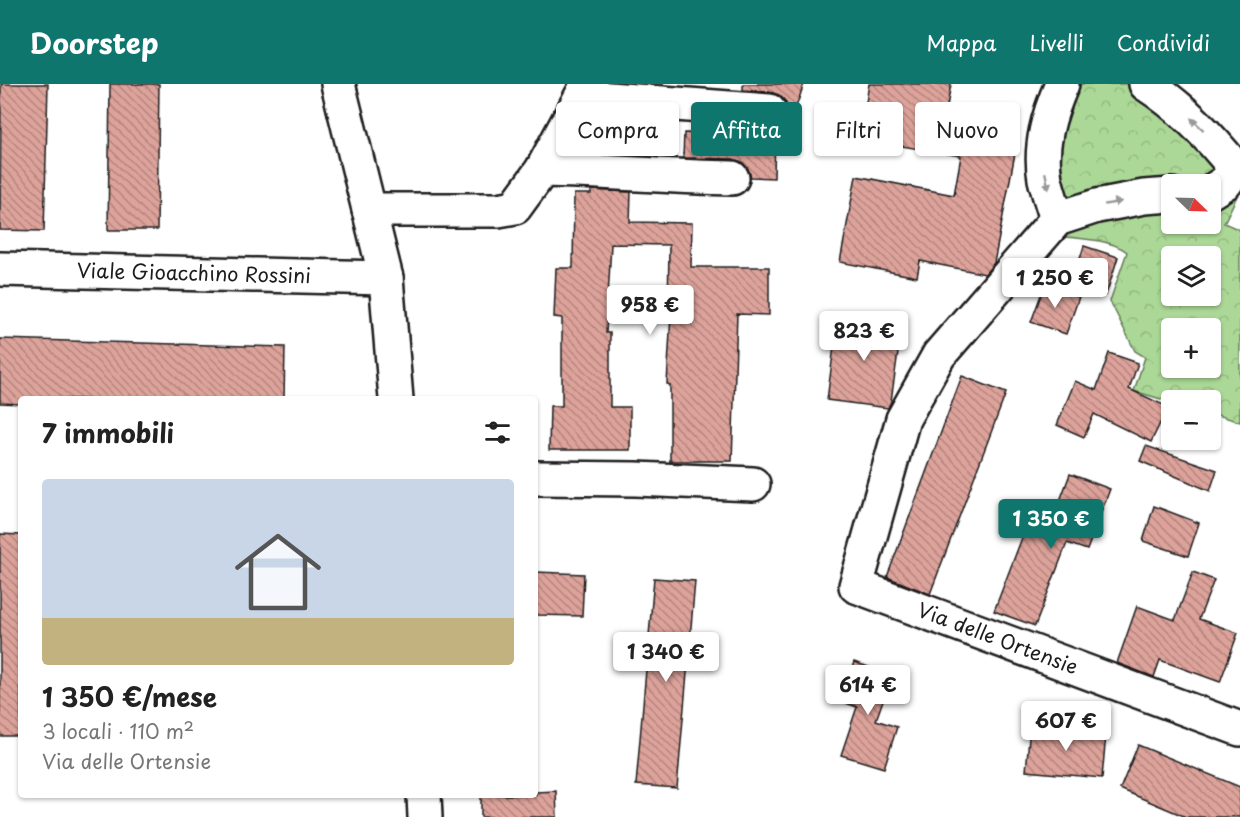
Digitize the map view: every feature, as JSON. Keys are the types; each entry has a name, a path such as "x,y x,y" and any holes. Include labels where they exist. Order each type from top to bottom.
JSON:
{"street":[{"path":"338,84 386,278 396,396"},
{"path":"1062,84 1047,124 1043,154 1045,178 1057,219 1097,206 1161,196"},
{"path":"1146,84 1172,101 1208,135 1235,168 1226,182 1221,185"},
{"path":"369,210 498,210 515,207 542,170 585,91 691,103"},
{"path":"542,170 732,178"},
{"name":"Via delle Ortensie","path":"1057,219 939,356 903,419 856,586 1240,729"},
{"name":"Viale Gioacchino Rossini","path":"0,269 386,278"},
{"path":"538,478 753,484"},
{"path":"424,798 425,817"}],"green space":[{"path":"1069,84 1135,84 1226,170 1221,174 1161,174 1161,187 1061,211 1053,185"},
{"path":"1240,190 1224,223 1240,230 1240,422 1221,416 1221,390 1161,390 1161,399 1134,391 1145,357 1135,351 1110,301 1127,252 1101,241 1051,236 1161,204 1161,234 1221,234 1221,197"}],"building":[{"path":"1,84 48,84 44,231 0,230"},
{"path":"110,84 159,84 157,230 108,230"},
{"path":"743,84 804,84 798,102 786,102 779,95 770,92 743,90"},
{"path":"869,84 951,84 948,102 915,102 915,148 903,146 903,102 866,102"},
{"path":"684,133 691,133 691,156 774,156 774,178 751,177 742,162 733,159 683,158"},
{"path":"961,156 1015,156 994,263 985,274 920,261 917,277 840,262 856,176 954,195"},
{"path":"591,190 631,192 630,222 692,223 691,267 769,267 769,315 737,314 732,461 670,461 670,385 667,384 671,314 668,314 669,245 611,244 606,333 610,333 610,407 630,407 630,450 549,450 550,406 562,406 562,318 554,317 556,268 573,268 574,194 591,194"},
{"path":"1084,246 1118,257 1106,295 1072,284"},
{"path":"1045,284 1079,297 1066,334 1031,322"},
{"path":"838,316 902,324 891,401 888,408 827,400"},
{"path":"0,339 285,347 284,396 18,396 18,404 0,403"},
{"path":"1109,353 1138,363 1129,389 1161,404 1161,421 1151,442 1094,414 1084,437 1057,425 1075,381 1096,390"},
{"path":"962,376 1006,393 930,594 887,577"},
{"path":"1146,446 1217,470 1210,491 1140,461"},
{"path":"1070,474 1110,489 1087,550 1067,543 1035,626 994,611 1025,530 1046,538"},
{"path":"1154,506 1199,523 1188,556 1143,541"},
{"path":"0,534 18,535 18,736 0,736"},
{"path":"538,572 584,574 582,616 538,615"},
{"path":"1193,572 1214,580 1199,619 1238,633 1220,682 1160,660 1154,677 1117,663 1137,606 1175,620"},
{"path":"654,578 695,581 677,788 636,785"},
{"path":"854,662 892,675 876,720 897,727 884,768 841,755 857,707 840,701"},
{"path":"1030,727 1106,734 1102,778 1026,771"},
{"path":"1138,745 1240,787 1240,817 1186,817 1120,789"},
{"path":"556,791 557,817 481,817 481,798 538,798 538,792"}]}
